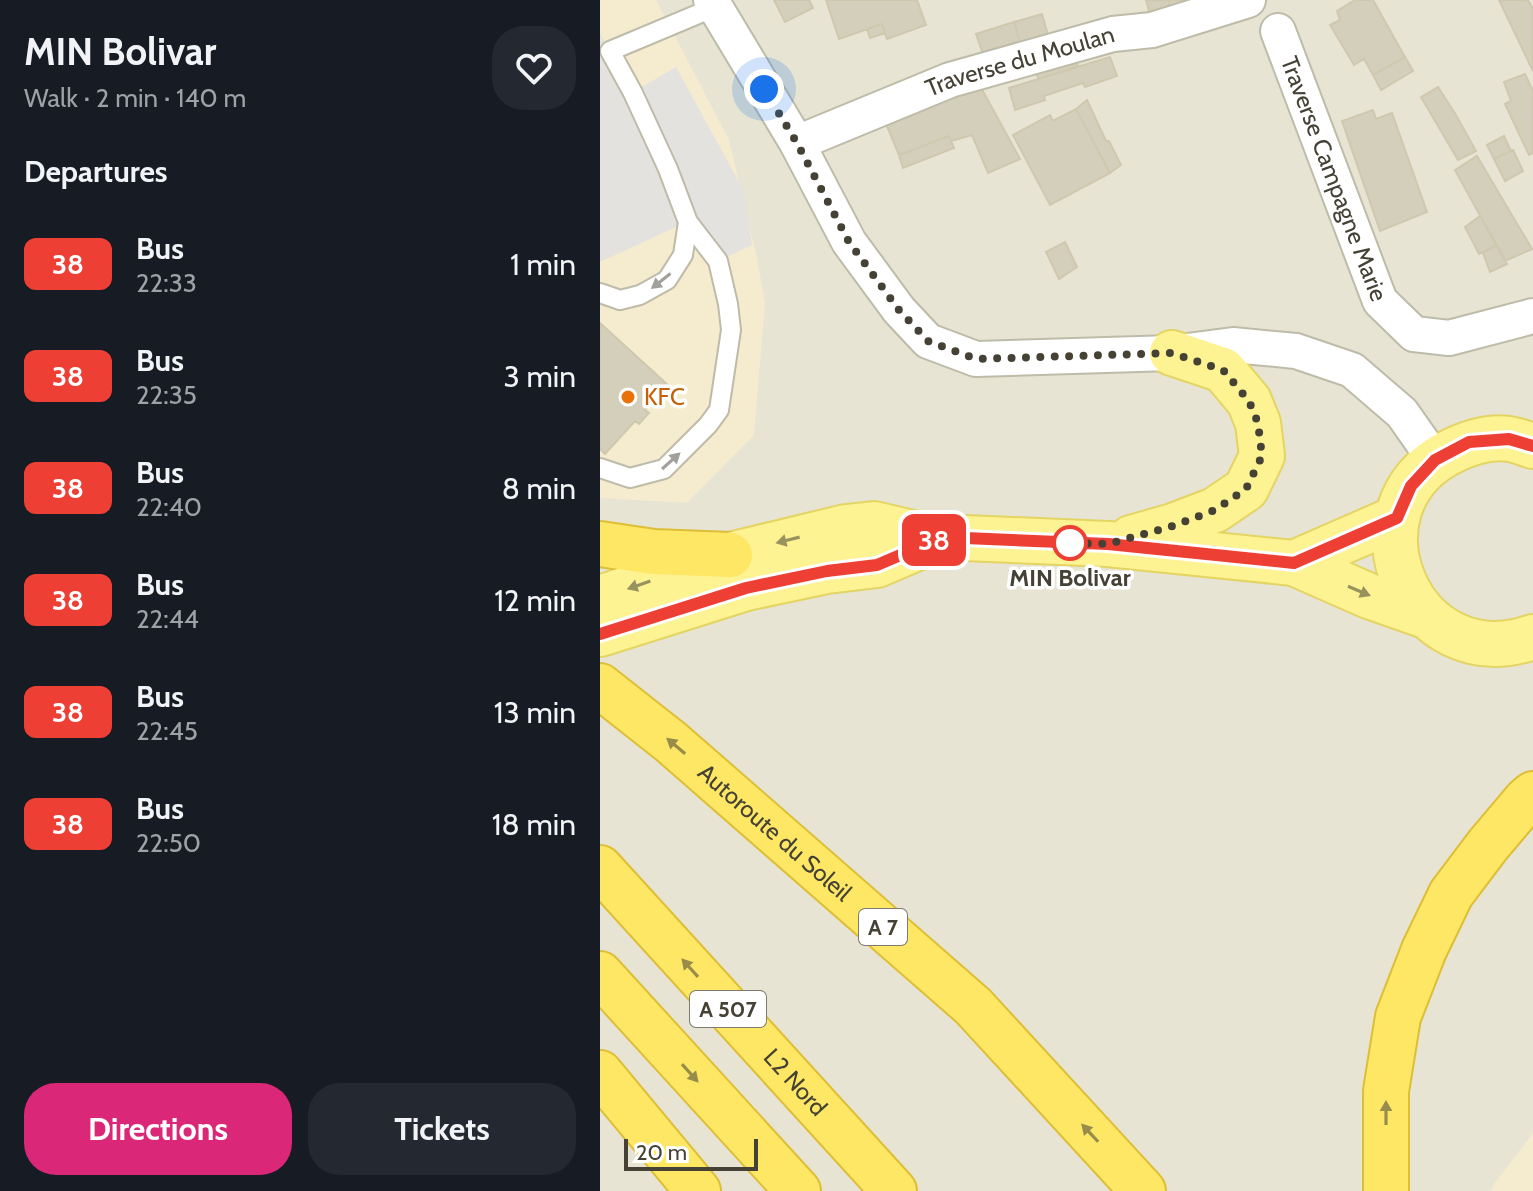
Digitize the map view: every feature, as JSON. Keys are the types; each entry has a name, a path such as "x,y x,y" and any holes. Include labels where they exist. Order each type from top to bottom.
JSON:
{"highway":[{"path":"600,544 654,552 730,555"},
{"name":"Autoroute du Soleil","path":"600,686 671,742 973,1006 1143,1191"},
{"path":"1386,1191 1386,1091 1398,1017 1424,950 1451,894 1488,845 1533,794"},
{"name":"L2 Nord","path":"600,868 894,1191"},
{"name":"A 507","path":"600,974 798,1191"},
{"path":"600,1073 698,1191"}],"main road":[{"path":"1108,544 1173,526 1215,510 1246,489 1262,456 1258,423 1249,401 1223,370 1172,353"},
{"path":"1426,616 1405,587 1395,553 1397,518 1411,486 1435,460 1469,442 1509,439 1533,446"},
{"path":"1294,563 1397,518"},
{"path":"602,622 730,555 846,527 874,524 938,539 1108,544 1294,563 1369,596 1426,616 1452,634 1483,644 1515,643 1533,637"},
{"path":"602,622 827,571 877,565 938,539"}],"street":[{"name":"Traverse du Moulan","path":"797,143 950,80 1113,34 1152,30 1248,0"},
{"path":"713,4 797,143 849,242 899,310 928,341 976,359 1172,353 1233,345 1296,351 1352,370 1402,413 1435,460"},
{"name":"Traverse Campagne Marie","path":"1278,31 1380,301 1414,334 1449,338 1533,316"}],"lane":[{"path":"600,468 630,478 664,469 719,410 731,330 718,261 688,222 668,169 610,51 713,4"},
{"path":"600,293 620,300 640,295 667,280 683,255 688,222"}],"shaded area":[{"path":"600,0 1533,0 1533,1191 600,1191"},
{"path":"600,0 656,0 729,140 765,303 754,435 687,503 600,498"},
{"path":"600,33 633,92 676,67 744,191 752,245 718,261 687,222 600,262"},
{"path":"1533,1133 1533,1191 1491,1191 1494,1184"}],"building":[{"path":"774,0 809,0 813,8 785,22"},
{"path":"826,0 917,0 926,25 887,39 882,24 839,39"},
{"path":"1146,0 1169,0 1170,9 1150,15"},
{"path":"1169,0 1199,0 1170,9"},
{"path":"1355,0 1373,0 1405,57 1373,75 1364,59 1354,65 1330,25 1340,20 1337,11"},
{"path":"1499,0 1528,0 1533,9 1533,71"},
{"path":"1042,14 1050,42 1022,49 1014,22"},
{"path":"1014,22 1022,49 985,60 976,34"},
{"path":"882,24 885,33 870,38 867,29"},
{"path":"1110,57 1117,76 1044,96 1045,100 1015,110 1009,88"},
{"path":"1405,57 1413,71 1381,90 1373,75"},
{"path":"1076,59 1078,66 1038,79 1036,70"},
{"path":"1525,74 1533,91 1533,153 1529,155 1505,104 1511,101 1504,82"},
{"path":"979,84 1020,159 988,173 972,135 951,141 949,136 899,155 884,119"},
{"path":"1438,87 1476,151 1458,160 1421,97"},
{"path":"1087,100 1121,165 1110,173 1076,109"},
{"path":"1076,109 1110,173 1050,205 1013,135 1050,115 1053,121"},
{"path":"1373,110 1376,119 1392,113 1427,212 1380,231 1342,121"},
{"path":"949,136 954,148 903,168 899,155"},
{"path":"1504,136 1511,151 1494,159 1487,145"},
{"path":"1513,150 1523,171 1505,181 1494,159"},
{"path":"1477,156 1532,249 1505,261 1455,170"},
{"path":"1480,216 1497,245 1479,254 1465,227"},
{"path":"1065,242 1077,267 1059,279 1046,252"},
{"path":"1497,245 1507,264 1490,272 1483,253"},
{"name":"KFC","path":"600,323 668,385 645,410 649,413 639,424 635,421 605,454 600,449"}],"bus line":[{"name":"38","path":"600,634 746,588 827,571 877,565 938,539 1108,544 1294,563 1397,518 1411,486 1435,460 1469,442 1509,439 1533,446"}],"place":[{"name":"KFC","path":"628,397"},
{"name":"MIN Bolivar","path":"1070,543"}],"route":[{"path":"764,89 797,143 849,242 899,310 928,341 976,359 1172,353 1223,370 1249,401 1258,423 1262,456 1246,489 1215,510 1173,526 1108,544 1070,543"}]}
